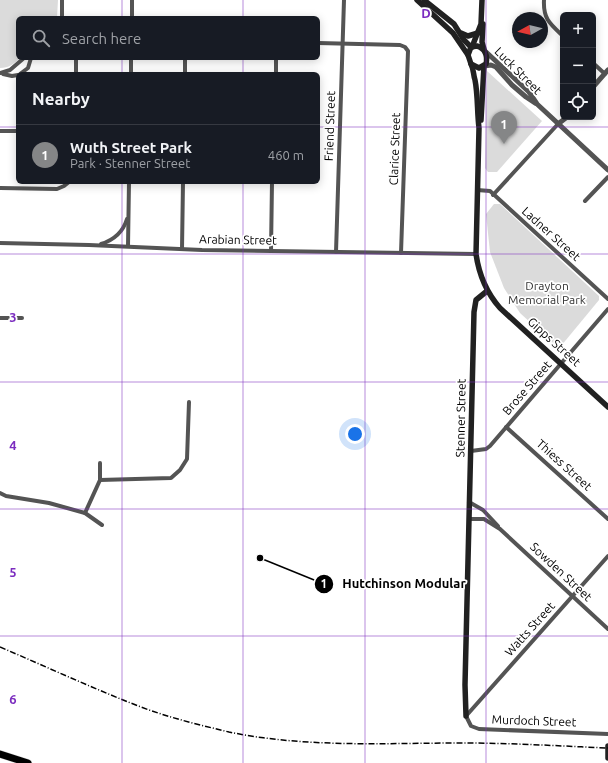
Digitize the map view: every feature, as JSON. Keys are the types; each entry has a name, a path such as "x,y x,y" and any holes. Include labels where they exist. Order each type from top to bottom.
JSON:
{"highway":[{"path":"0,754 28,763"}],"main road":[{"path":"417,0 453,33 468,55 474,69 477,88 479,128"},
{"path":"424,0 454,24 464,40 472,47 479,46 484,51"},
{"path":"482,0 482,42 487,59 484,66 483,97 479,128 476,254 480,275 487,291"},
{"path":"468,55 482,20"},
{"path":"460,33 468,36 478,33"},
{"path":"471,64 476,68 484,66"},
{"name":"Gipps Street","path":"487,291 500,308 608,407"},
{"name":"Stenner Street","path":"466,716 465,685 469,502 475,306 478,298 487,291"},
{"path":"608,746 608,758"}],"street":[{"path":"62,0 62,16"},
{"path":"132,0 132,16"},
{"name":"Friend Street","path":"336,252 344,0"},
{"path":"544,0 544,11 547,19 560,33"},
{"path":"320,43 343,44"},
{"name":"Clarice Street","path":"343,44 400,45 408,51 401,253"},
{"name":"Luck Street","path":"484,51 528,92 537,104 608,170"},
{"path":"0,74 10,70 22,60"},
{"path":"22,72 28,68 30,60"},
{"path":"76,60 76,72"},
{"path":"131,60 131,72"},
{"path":"185,60 185,72"},
{"path":"276,60 276,72"},
{"name":"Luck Street","path":"484,66 491,65 496,67 516,89 537,104"},
{"path":"596,65 606,72 596,84"},
{"path":"0,74 12,76 16,75"},
{"path":"493,195 563,120"},
{"path":"0,131 16,131"},
{"path":"585,201 608,177"},
{"path":"0,188 57,189 66,184"},
{"path":"128,246 129,184"},
{"path":"182,249 183,184"},
{"path":"271,251 272,184"},
{"name":"Ladner Street","path":"477,190 490,191 608,299"},
{"path":"97,245 107,242 119,233 124,226 128,213"},
{"name":"Arabian Street","path":"0,243 128,246 182,249 476,254"},
{"name":"Brose Street","path":"471,451 486,449 490,446 608,309"},
{"path":"0,318 22,318"},
{"path":"100,480 171,478 180,470 187,459 189,402"},
{"name":"Thiess Street","path":"506,427 608,519"},
{"path":"86,513 100,480 100,463"},
{"path":"0,493 6,496 49,503 86,513 102,526"},
{"name":"Sowden Street","path":"469,502 483,510 500,529 608,629"},
{"name":"Sowden Street","path":"469,519 484,519 500,529"},
{"name":"Watts Street","path":"466,716 608,556"},
{"name":"Murdoch Street","path":"466,716 471,726 479,729 608,734"}],"green space":[{"path":"0,0 58,0 57,16 16,16 16,60 18,60 11,65 0,68"},
{"path":"487,71 542,121 497,172 488,172 485,168"},
{"name":"Drayton Memorial Park","path":"494,204 500,204 599,296 599,300 561,346 556,346 520,313 504,288 490,252 486,214"}],"railway":[{"path":"0,647 106,693 152,711 207,727 258,737 317,743 346,744 482,743 608,748"}],"place":[{"name":"Wuth Street Park","path":"504,144"},
{"name":"Hutchinson Modular","path":"260,558"}]}
